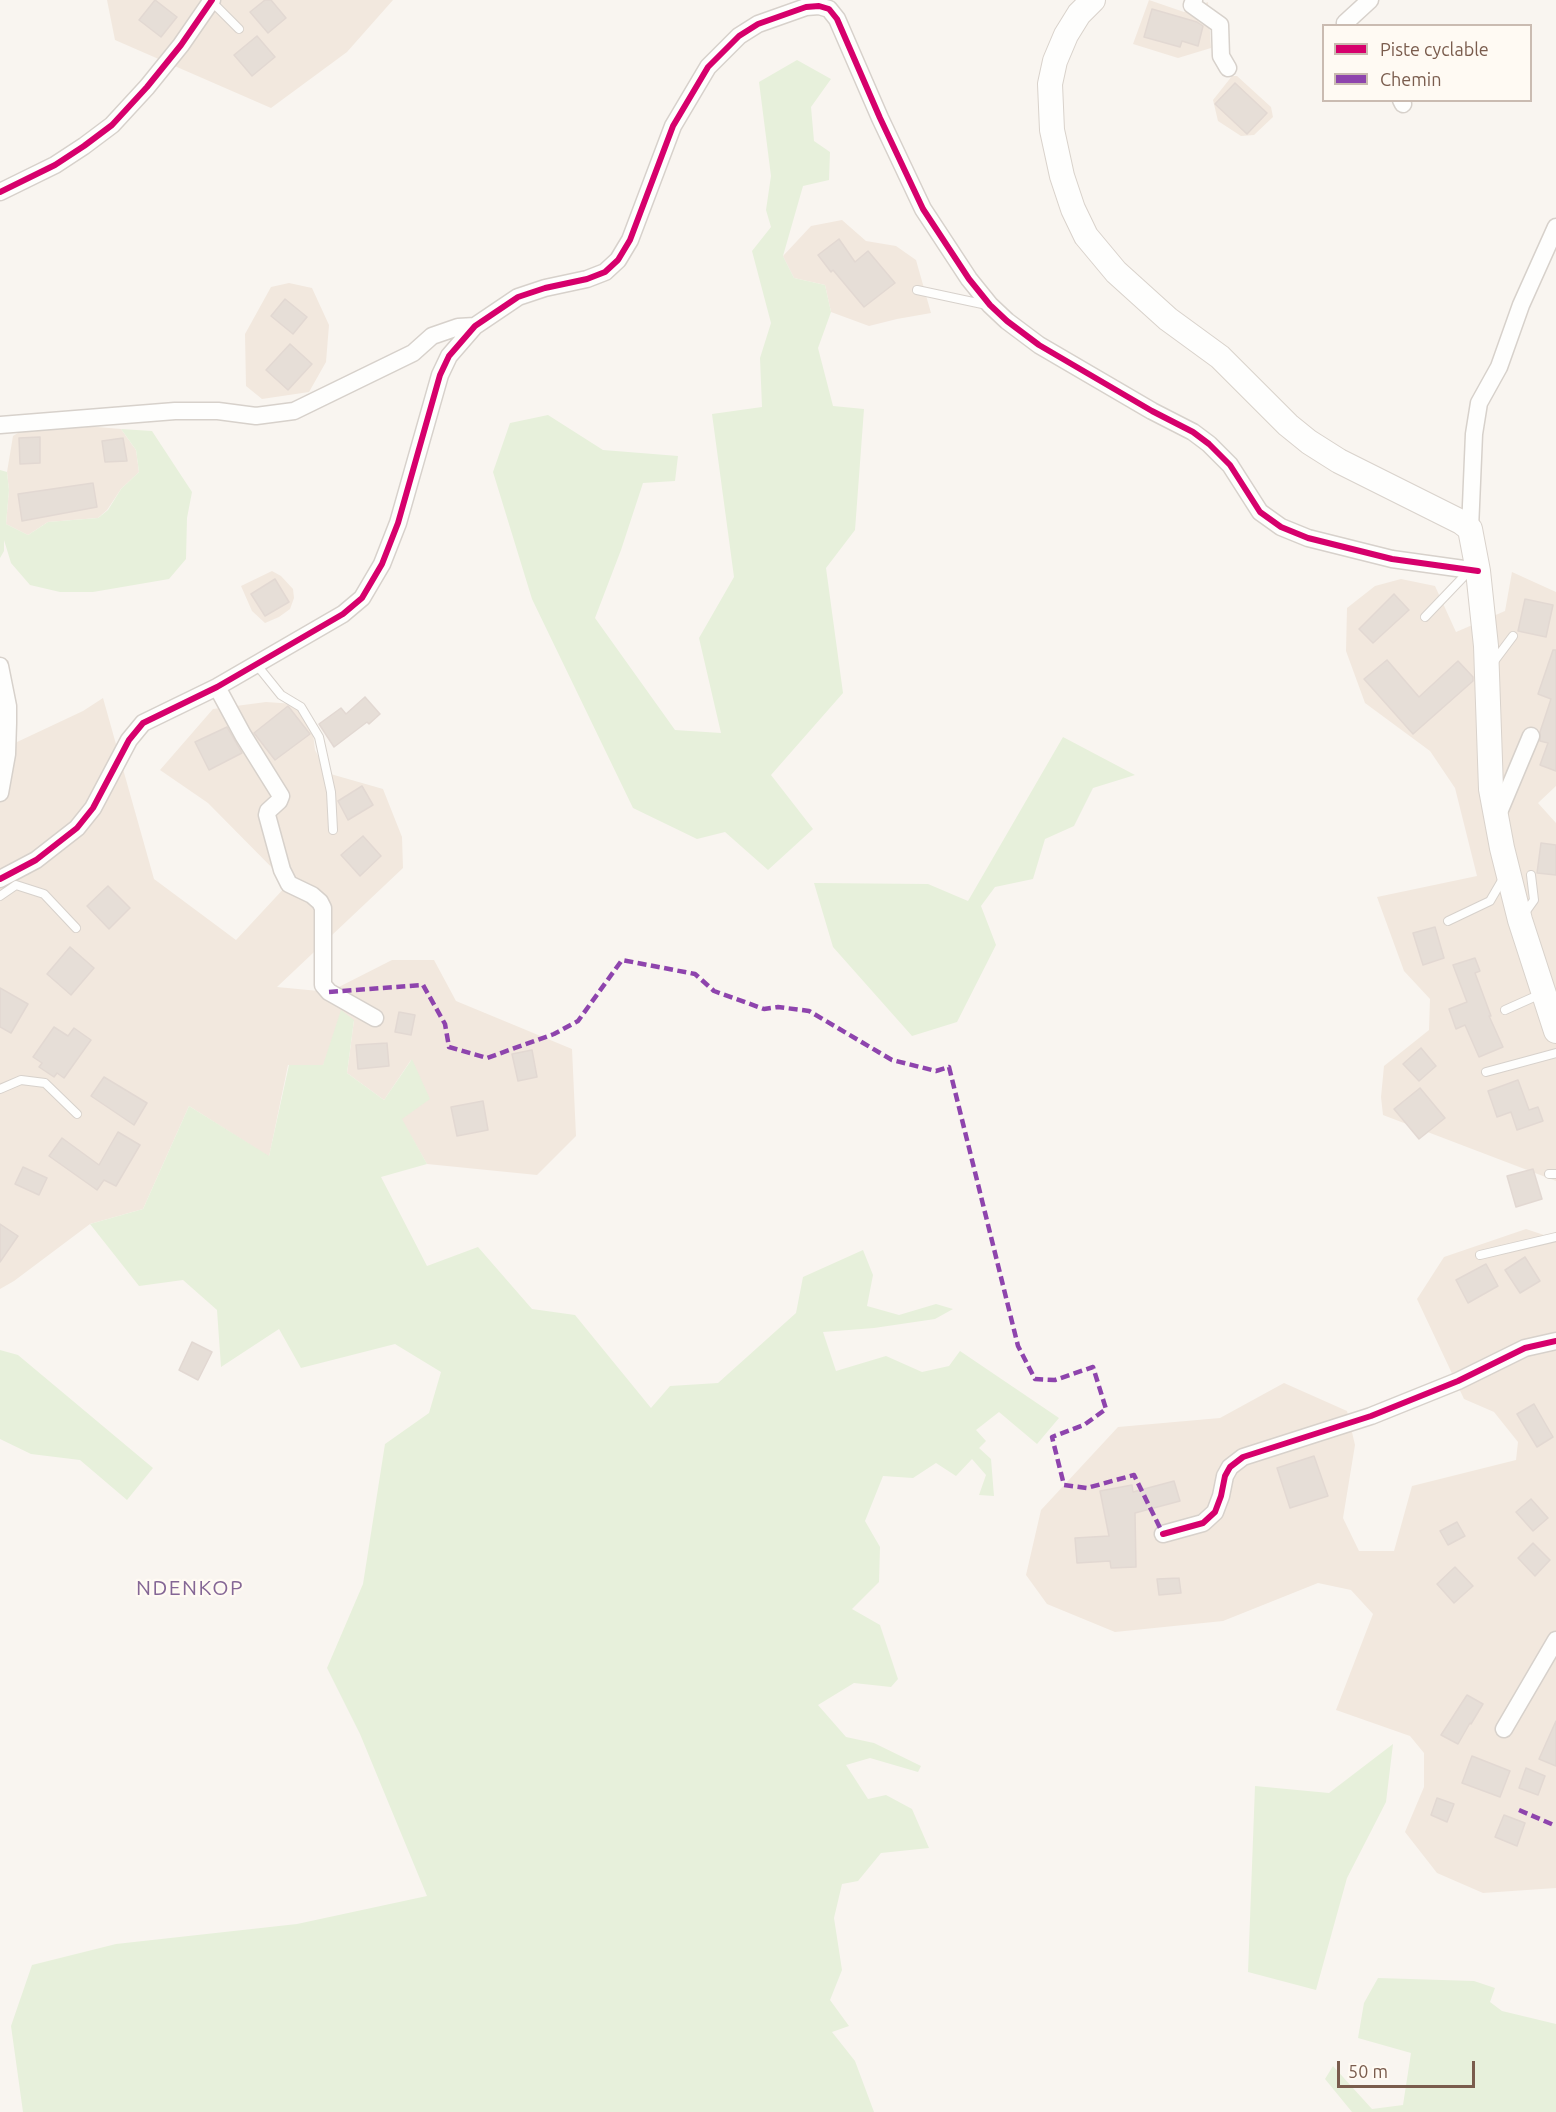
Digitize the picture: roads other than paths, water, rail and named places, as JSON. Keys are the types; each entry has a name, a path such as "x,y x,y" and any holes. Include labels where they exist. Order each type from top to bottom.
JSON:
{"street":[{"path":"0,192 55,165 112,125 181,45 211,0"},
{"path":"1093,0 1079,14 1066,34 1055,61 1050,84 1052,130 1062,176 1073,209 1086,236 1116,272 1168,318 1220,357 1288,425 1309,442 1339,461 1461,522 1470,529"},
{"path":"1194,0 1192,5 1220,25 1221,56 1228,68"},
{"path":"1345,24 1370,0"},
{"path":"0,879 36,860 77,828 93,808 129,740 143,723 217,687 343,614 362,598 382,564 398,523 440,375 449,356 475,326 518,297 545,288 587,279 605,272 618,260 630,240 673,126 708,67 740,36 758,24 789,12 819,6 829,9 837,19 923,209 969,279 990,305 1007,321 1039,345 1152,411 1193,432 1209,444 1230,465 1260,512 1281,527 1308,538 1392,559 1474,570"},
{"path":"1556,227 1521,305 1499,367 1479,403 1474,434 1470,529 1487,671 1491,789 1497,817 1519,873 1520,920 1550,991 1556,1031"},
{"path":"0,425 175,411 218,411 256,416 294,411 413,353 432,336 452,328 475,326"},
{"path":"0,666 8,706 0,794"},
{"path":"217,687 280,796 267,815 282,870 289,884 312,895 323,908 323,985 329,992 375,1018"},
{"path":"1497,817 1531,736"},
{"path":"1163,1534 1203,1523 1215,1512 1225,1476 1230,1467 1244,1457 1371,1416 1458,1381 1525,1348 1556,1341"},
{"path":"1504,1729 1556,1640"}],"lane":[{"path":"211,0 239,29"},
{"path":"917,290 990,305"},
{"path":"1425,617 1474,570"},
{"path":"1487,671 1513,636"},
{"path":"256,664 281,695 301,707 319,737 331,792 333,830"},
{"path":"1448,921 1490,901 1519,873"},
{"path":"0,896 15,885 44,894 76,928"},
{"path":"1505,1010 1550,991"},
{"path":"1486,1071 1556,1053"},
{"path":"0,1089 21,1080 45,1083 77,1114"},
{"path":"1480,1255 1556,1237"}],"district":[{"name":"NDENKOP","path":"190,1588"}]}
